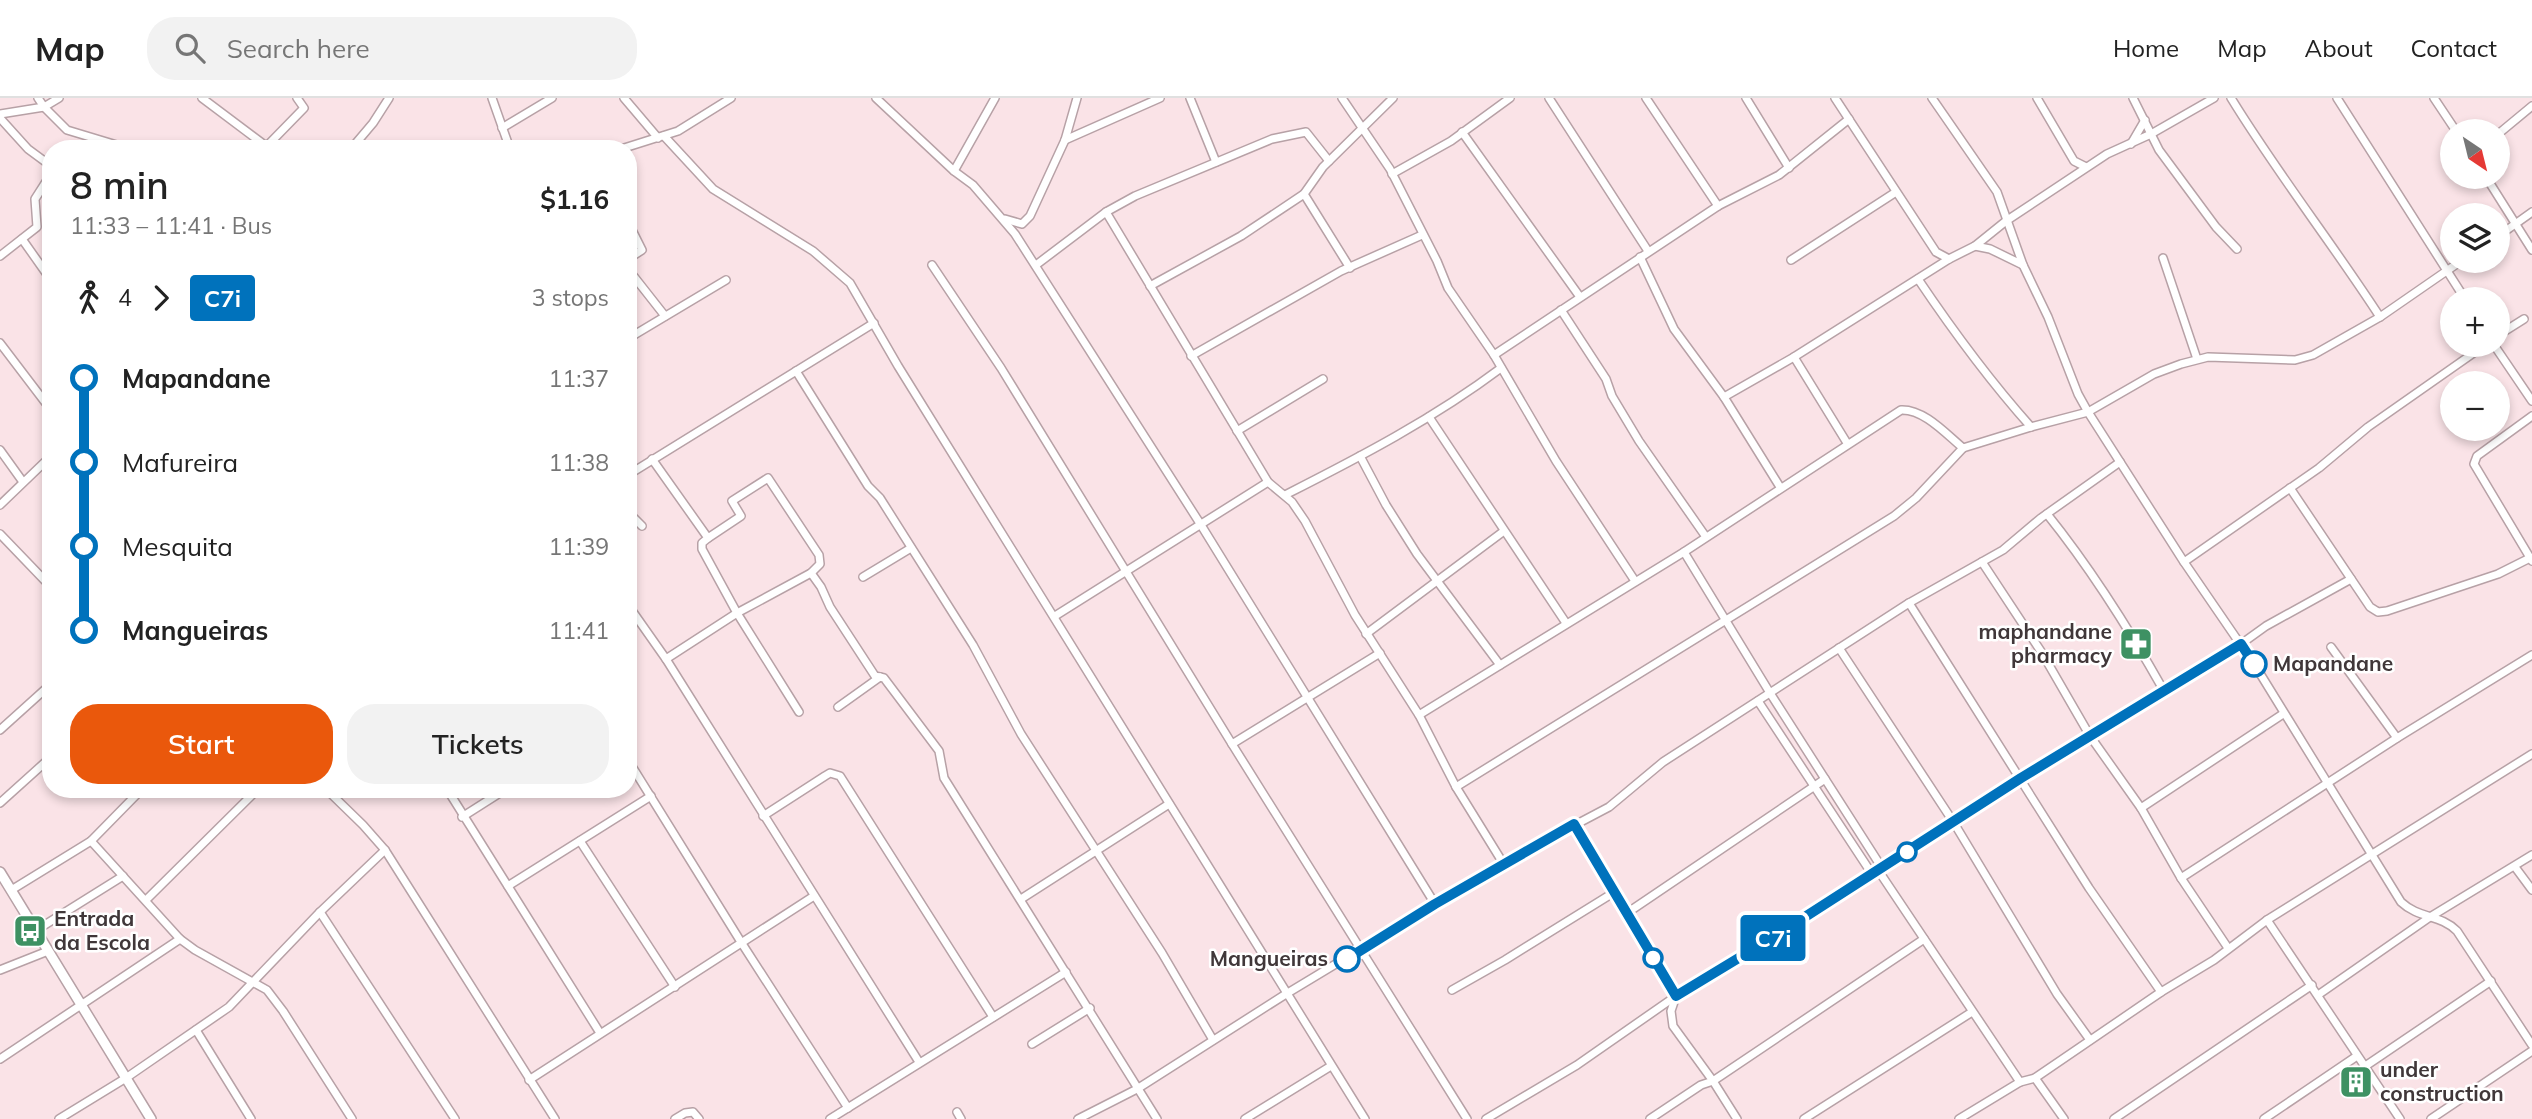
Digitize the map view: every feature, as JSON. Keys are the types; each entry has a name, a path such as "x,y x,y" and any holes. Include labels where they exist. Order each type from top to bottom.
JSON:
{"street":[{"path":"38,98 67,130 100,140"},
{"path":"42,159 28,149 0,116 44,107 59,98"},
{"path":"202,98 257,140"},
{"path":"274,140 304,108 297,98"},
{"path":"360,140 388,98"},
{"path":"492,98 507,140"},
{"path":"502,128 552,98"},
{"path":"624,98 713,189 813,251 850,283 1365,1119"},
{"path":"637,144 692,123 731,98"},
{"path":"876,98 954,171 973,185 1003,218 1036,265 1201,525 1435,904"},
{"path":"954,171 995,98"},
{"path":"1003,218 1022,223 1027,221 1065,140 1077,98"},
{"path":"1065,140 1160,98"},
{"path":"1190,98 1216,162"},
{"path":"1342,98 1392,174 1448,288 1494,355 1556,461 1635,581"},
{"path":"1150,286 1241,236 1304,194 1329,161 1393,98"},
{"path":"1392,174 1419,161 1510,98"},
{"path":"1549,98 1648,251"},
{"path":"1646,98 1718,206"},
{"path":"1746,98 1789,168"},
{"path":"1835,98 1936,252 1949,258"},
{"path":"1931,98 1997,192 2023,265 2088,412 2241,644 2401,902 2410,910 2450,923 2532,1045"},
{"path":"2037,98 2074,160 2086,167"},
{"path":"2133,98 2159,150 2207,215 2237,249"},
{"path":"1724,397 1794,357 1949,258 1975,246 2006,221 2086,167 2214,98"},
{"path":"2231,98 2256,140 2340,256 2380,317"},
{"path":"2337,98 2440,261"},
{"path":"2434,98 2448,119"},
{"path":"2510,124 2532,106"},
{"path":"1494,355 1718,206 1789,168 1849,119"},
{"path":"2131,144 2145,120"},
{"path":"1036,265 1106,212 1135,196 1272,139 1306,132 1329,161"},
{"path":"1462,132 1580,297"},
{"path":"2074,160 2074,176"},
{"path":"0,255 37,227 35,199 42,188"},
{"path":"2494,189 2532,250"},
{"path":"1791,260 1896,192"},
{"path":"1304,194 1350,268"},
{"path":"1106,212 1268,482 1285,495 1305,521 1366,634 1419,715 1456,787 1503,863"},
{"path":"2510,229 2532,212"},
{"path":"1191,356 1298,295 1423,235"},
{"path":"22,239 42,267"},
{"path":"1975,246 1990,249 2023,265"},
{"path":"1932,270 1936,252"},
{"path":"1640,257 1674,329 1724,397 1780,487"},
{"path":"2163,258 2197,359"},
{"path":"932,265 1001,368 1467,1119"},
{"path":"1456,787 1894,516 1916,498 1963,448 2088,412 2154,374 2197,359 2208,357 2295,360 2313,355 2380,317 2442,273"},
{"path":"1918,279 1974,361 2031,427"},
{"path":"637,280 665,316"},
{"path":"637,333 726,280"},
{"path":"1561,310 1606,379 1612,396 1639,441 1706,537"},
{"path":"2510,327 2524,318"},
{"path":"637,469 874,323"},
{"path":"1,348 42,399"},
{"path":"1794,357 1847,443"},
{"path":"2185,562 2319,468 2368,427 2468,357"},
{"path":"2502,357 2532,401"},
{"path":"1285,495 1429,417 1501,368"},
{"path":"796,371 973,645 1021,734 1097,849 1213,1040"},
{"path":"1237,431 1323,379"},
{"path":"1419,715 1684,552 1895,413 1905,409 1916,412 1963,448"},
{"path":"2290,488 2370,607 2383,613 2531,560 2474,464 2477,456 2532,416"},
{"path":"1429,417 1566,623"},
{"path":"0,450 23,482"},
{"path":"1360,456 1386,505 1417,554 1500,665"},
{"path":"652,459 708,538"},
{"path":"1078,1119 1137,1088 1503,863 1609,807 1664,762 1909,603 2003,550 2120,461"},
{"path":"0,505 42,465"},
{"path":"666,659 737,613 811,573 820,564 819,555 768,478 732,501 741,516 708,538 702,544 702,549 737,613 799,712"},
{"path":"1055,616 1268,482"},
{"path":"2047,514 2110,598 2164,691"},
{"path":"637,521 642,526"},
{"path":"1366,634 1504,531"},
{"path":"0,534 42,578"},
{"path":"863,577 911,548"},
{"path":"1684,552 1825,779 1877,871"},
{"path":"1982,562 2042,653 2090,736 2141,808 2181,878 2228,948"},
{"path":"811,573 875,676 884,678 939,751 944,778 1157,1119"},
{"path":"1486,1119 1577,1065 1676,996 1780,933 2021,778 2241,644 2266,625 2351,579"},
{"path":"1909,603 2089,888 2161,992"},
{"path":"637,621 666,659 919,1062"},
{"path":"2330,647 2397,738"},
{"path":"1839,648 1954,823 2036,960 2090,1040"},
{"path":"1232,744 1380,653"},
{"path":"2181,878 2397,738 2532,656"},
{"path":"838,708 880,677"},
{"path":"0,730 42,692"},
{"path":"1758,701 2020,1082"},
{"path":"2141,808 2283,714"},
{"path":"1959,1119 2020,1082 2035,1078 2161,992 2214,960 2267,920 2532,754"},
{"path":"0,803 42,765"},
{"path":"763,816 830,773 840,776 993,1017"},
{"path":"637,774 848,1108"},
{"path":"1627,913 1825,779"},
{"path":"508,886 651,796"},
{"path":"13,889 91,842 133,798"},
{"path":"146,900 249,798"},
{"path":"335,798 385,850 555,1119"},
{"path":"452,798 600,1033"},
{"path":"462,817 492,798"},
{"path":"1021,899 1169,804"},
{"path":"1574,824 1676,996 1671,1011 1673,1026 1737,1119"},
{"path":"580,841 675,987"},
{"path":"91,842 180,939 221,966 267,990 352,1119"},
{"path":"59,1119 126,1078 229,1007 320,912 385,850"},
{"path":"2318,995 2430,918 2532,855"},
{"path":"2515,867 2532,890"},
{"path":"0,871 152,1119"},
{"path":"35,931 123,876"},
{"path":"1452,990 1613,892"},
{"path":"529,1080 814,896"},
{"path":"320,912 455,1119"},
{"path":"2267,920 2400,1119"},
{"path":"0,1048 3,1058 180,939"},
{"path":"1650,1119 1700,1085 1713,1081 1924,939"},
{"path":"0,970 48,951"},
{"path":"830,1119 1066,972"},
{"path":"2364,1067 2491,981"},
{"path":"2114,1119 2312,985"},
{"path":"1032,1044 1090,1008"},
{"path":"1804,1119 1972,1012"},
{"path":"196,1030 251,1119"},
{"path":"2431,1119 2532,1051"},
{"path":"2263,1119 2357,1056"},
{"path":"1245,1119 1331,1066"},
{"path":"2035,1078 2064,1119"},
{"path":"675,1119 693,1112 699,1119"}],"bus line":[{"name":"C7i","path":"1347,959 1503,863 1574,824 1676,996 1780,933 2021,778 2241,644 2254,664"}],"place":[{"name":"maphandane pharmacy","path":"2136,644"},
{"name":"Mapandane","path":"2254,664"},
{"name":"Entrada da Escola","path":"30,931"},
{"name":"Mangueiras","path":"1347,959"},
{"name":"under construction","path":"2356,1082"}]}
